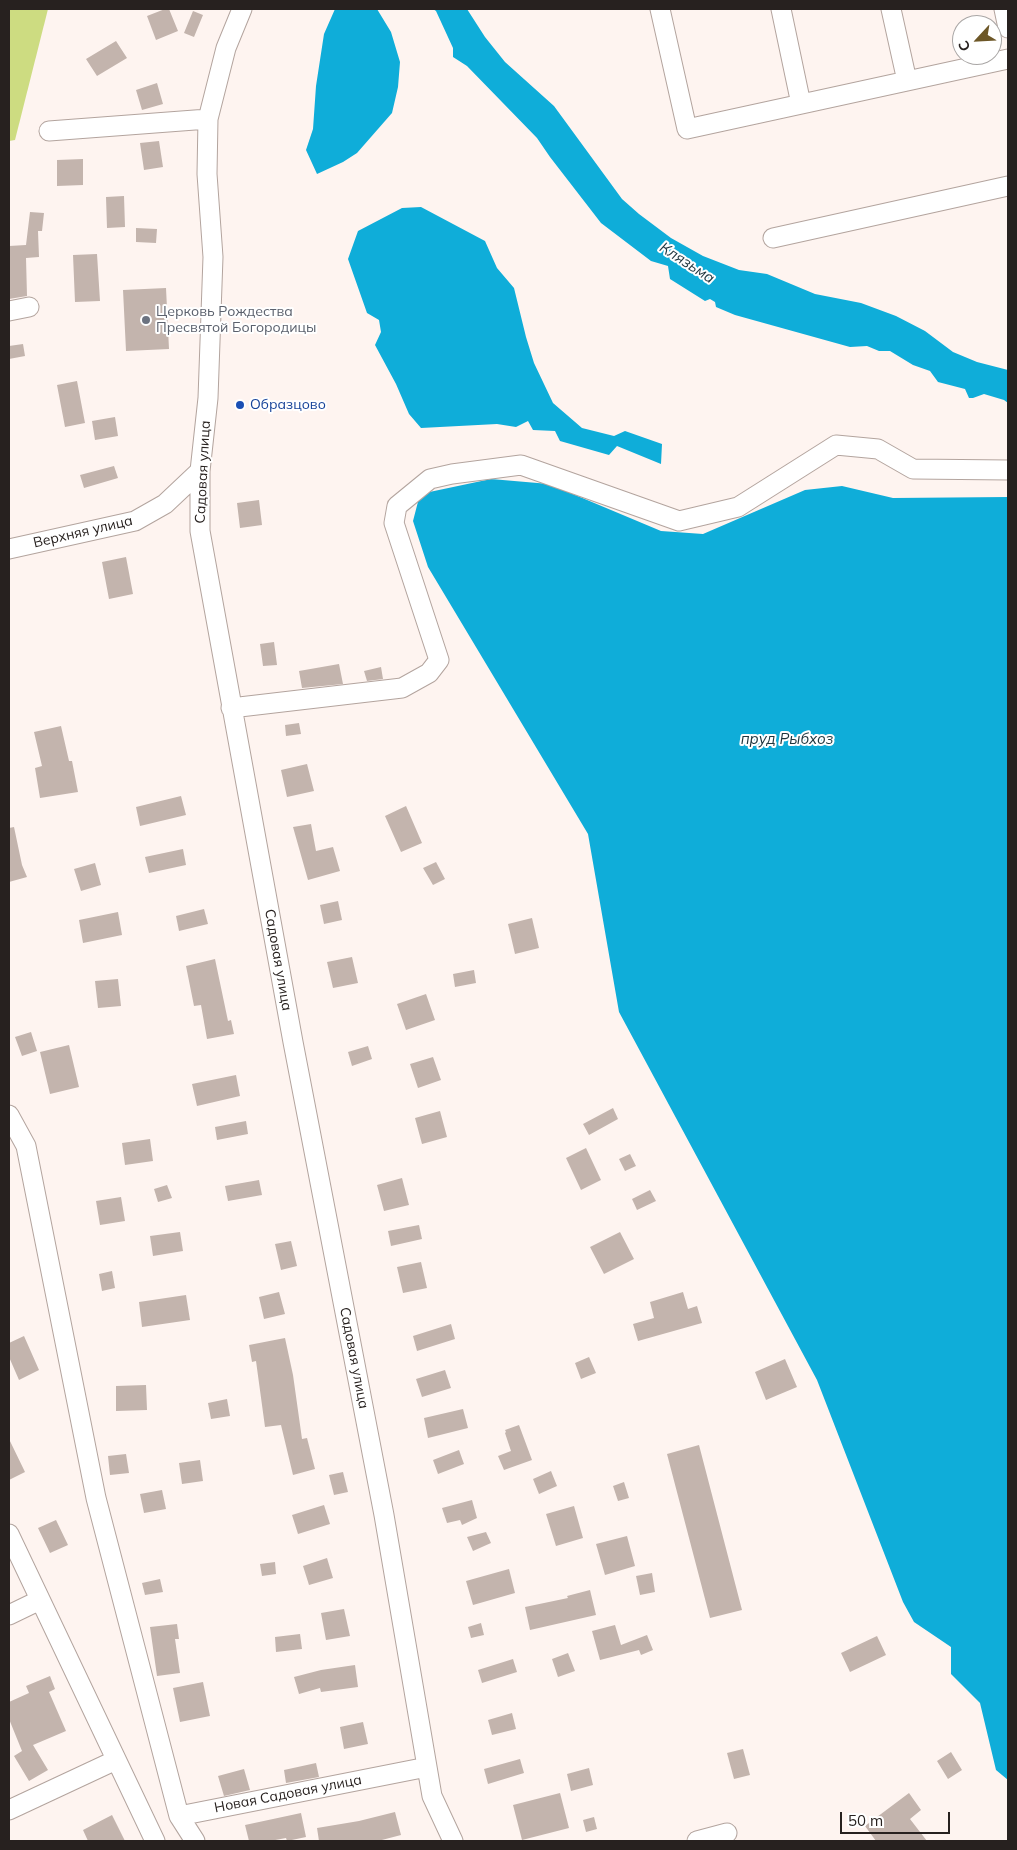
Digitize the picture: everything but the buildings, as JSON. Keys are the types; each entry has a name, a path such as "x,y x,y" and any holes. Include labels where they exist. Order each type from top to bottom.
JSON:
{"street":[{"name":"Садовая улица","path":"242,9 226,48 208,118 207,174 214,257 208,398 200,471 200,532 295,1052 384,1515 432,1796 453,1841"},
{"path":"660,9 687,129 1008,59"},
{"path":"781,9 801,104"},
{"path":"892,9 907,81"},
{"path":"1004,9 1008,28"},
{"path":"49,131 208,118"},
{"path":"773,238 1008,186"},
{"path":"9,311 29,308"},
{"path":"231,708 402,688 430,673 439,660 394,523 396,506 430,479 452,474 521,465 679,521 738,507 836,445 878,449 913,469 1008,470"},
{"name":"Верхняя улица","path":"9,549 135,521 165,504 200,471"},
{"path":"9,1115 26,1146 96,1498 178,1816 195,1841"},
{"path":"9,1534 155,1841"},
{"path":"9,1615 40,1600"},
{"path":"9,1810 116,1760"},
{"name":"Новая Садовая улица","path":"178,1816 427,1767"},
{"path":"697,1841 727,1833"}],"green space":[{"path":"9,9 48,9 15,140 9,141"}],"water":[{"path":"335,9 377,9 391,32 400,62 398,87 392,113 357,153 317,174 306,150 313,129 316,86 324,34"},
{"name":"Клязьма","path":"433,9 467,9 485,37 505,62 554,106 622,199 671,238 703,256 739,270 767,274 815,294 861,303 896,316 925,331 953,352 977,362 1008,370 1008,403 984,394 969,398 965,389 938,382 930,371 913,365 890,351 879,351 867,346 850,347 735,315 716,307 715,302 710,299 705,301 670,279 668,266 651,261 601,223 537,138 467,66 453,57 453,48 436,11"},
{"path":"421,207 485,241 497,268 514,288 534,363 553,403 582,428 614,436 625,431 662,444 661,464 617,446 609,455 560,441 555,431 533,430 528,421 516,427 497,424 421,428 409,414 396,384 375,345 381,332 379,320 367,313 348,259 358,231 402,208"},
{"name":"пруд Рыбхоз","path":"491,479 549,484 661,531 703,534 805,490 842,486 893,498 1008,497 1008,1780 996,1770 980,1703 951,1674 951,1647 914,1622 903,1602 817,1380 619,1012 588,834 428,567 413,521 420,494"}],"place":[{"name":"Церковь Рождества Пресвятой Богородицы","path":"146,320"},
{"name":"Образцово","path":"240,405"}]}
